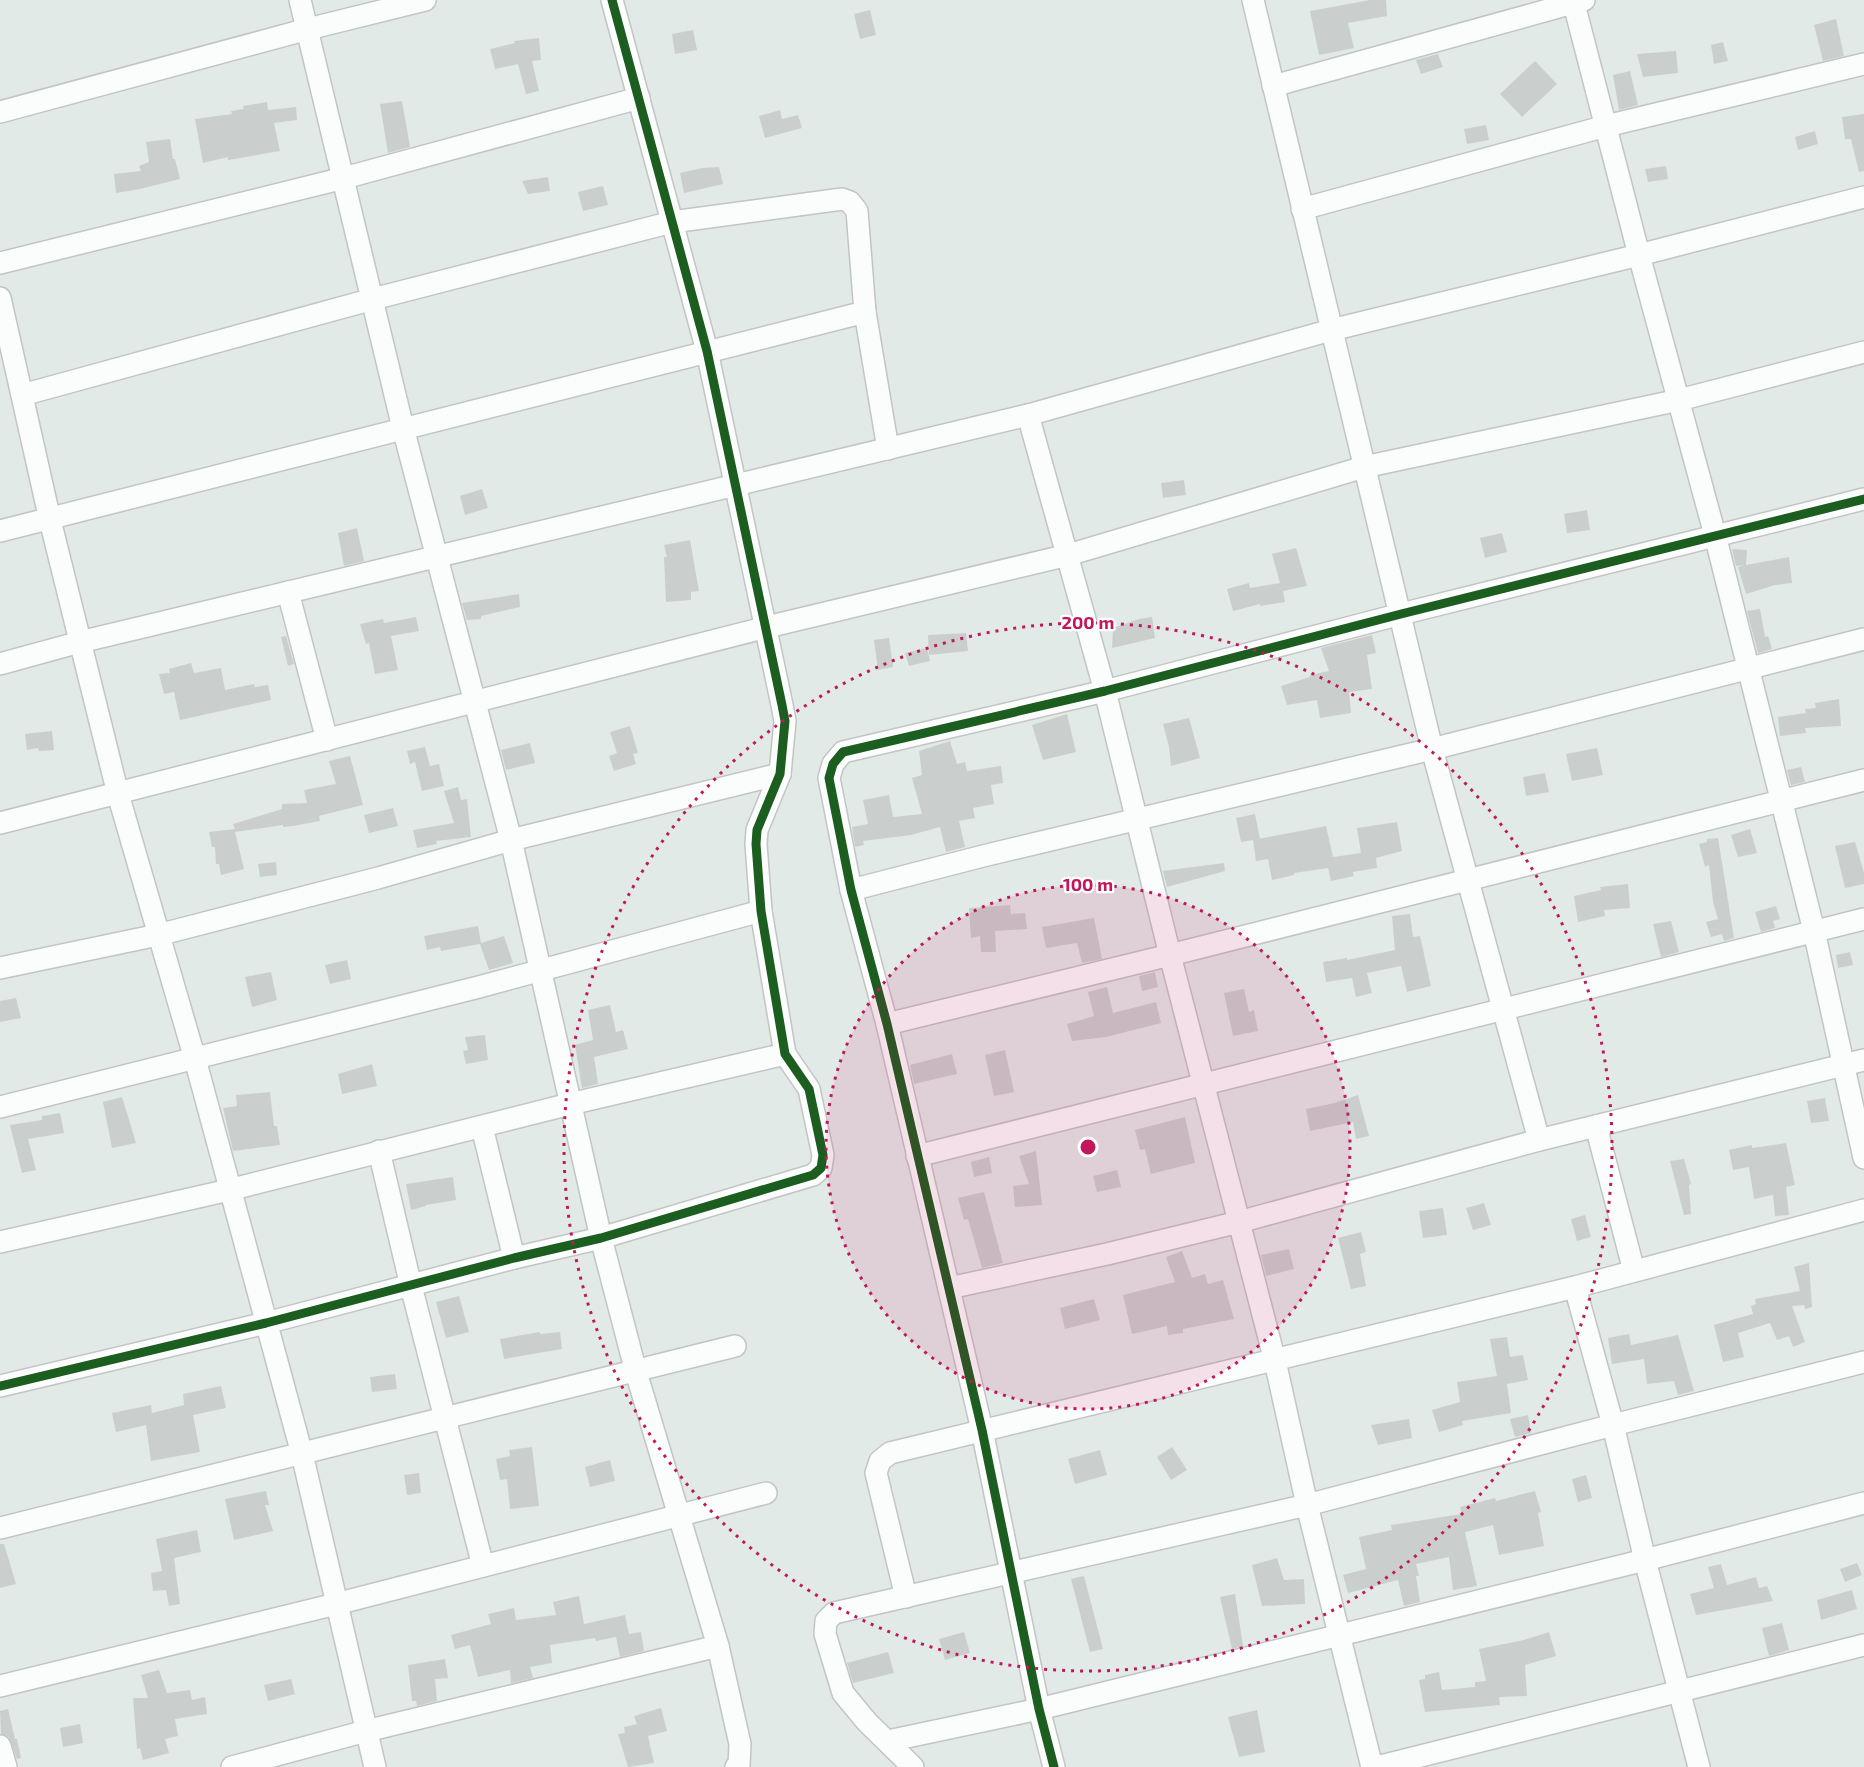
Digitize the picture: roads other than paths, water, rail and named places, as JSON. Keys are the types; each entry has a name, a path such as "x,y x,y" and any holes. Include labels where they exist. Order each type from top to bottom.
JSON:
{"street":[{"path":"300,0 403,428 511,840 601,1238 636,1372 718,1646 740,1744 739,1765 736,1767"},
{"path":"0,112 425,0"},
{"path":"0,1386 266,1323 514,1258 601,1238 813,1175 821,1168 823,1155 809,1089 785,1054 761,910 756,837 780,774 785,721 707,351 612,0"},
{"path":"1253,0 1432,749 1539,1140"},
{"path":"1273,86 1577,1 1606,126 1715,535 1814,931 1864,1158"},
{"path":"1302,209 1606,126 1864,64"},
{"path":"0,263 344,178 639,98"},
{"path":"0,664 80,642 1028,415 1331,330 1639,255 1864,197"},
{"path":"22,395 373,299 672,222 842,199 850,202 856,211 865,312 888,449"},
{"path":"0,298 50,520 118,794 195,1059 302,1454 375,1767"},
{"path":"0,531 865,312"},
{"path":"0,823 475,700 1068,555 1364,467 1679,400 1864,352"},
{"path":"1028,415 1105,691 1136,821 1275,1361 1307,1505 1372,1767"},
{"path":"1054,1767 1039,1709 982,1430 887,1024 851,890 829,778 833,764 843,752 1105,691 1401,614 1864,499"},
{"path":"288,592 327,740"},
{"path":"851,890 1432,749 1864,639"},
{"path":"0,968 158,935 378,878 511,840 780,774"},
{"path":"887,1024 1864,780"},
{"path":"0,1107 542,970 761,910"},
{"path":"917,1156 1864,919"},
{"path":"0,1242 229,1190 570,1104 785,1054"},
{"path":"949,1288 1107,1254 1239,1222 1539,1140 1864,1060"},
{"path":"1596,1126 1634,1271"},
{"path":"482,1127 514,1258"},
{"path":"380,1151 411,1286 483,1566"},
{"path":"906,1597 876,1473 880,1461 890,1454 1575,1287 1864,1210"},
{"path":"1575,1287 1613,1425 1645,1560 1699,1767"},
{"path":"0,1528 735,1346"},
{"path":"913,1767 867,1722 843,1693 825,1634 826,1621 834,1613 1307,1505 1864,1362"},
{"path":"0,1686 336,1604 766,1493"},
{"path":"888,1741 1039,1709 1645,1560 1864,1503"},
{"path":"1377,1767 1864,1645"},
{"path":"232,1767 366,1731 718,1646"},
{"path":"0,1746 6,1767"}]}
